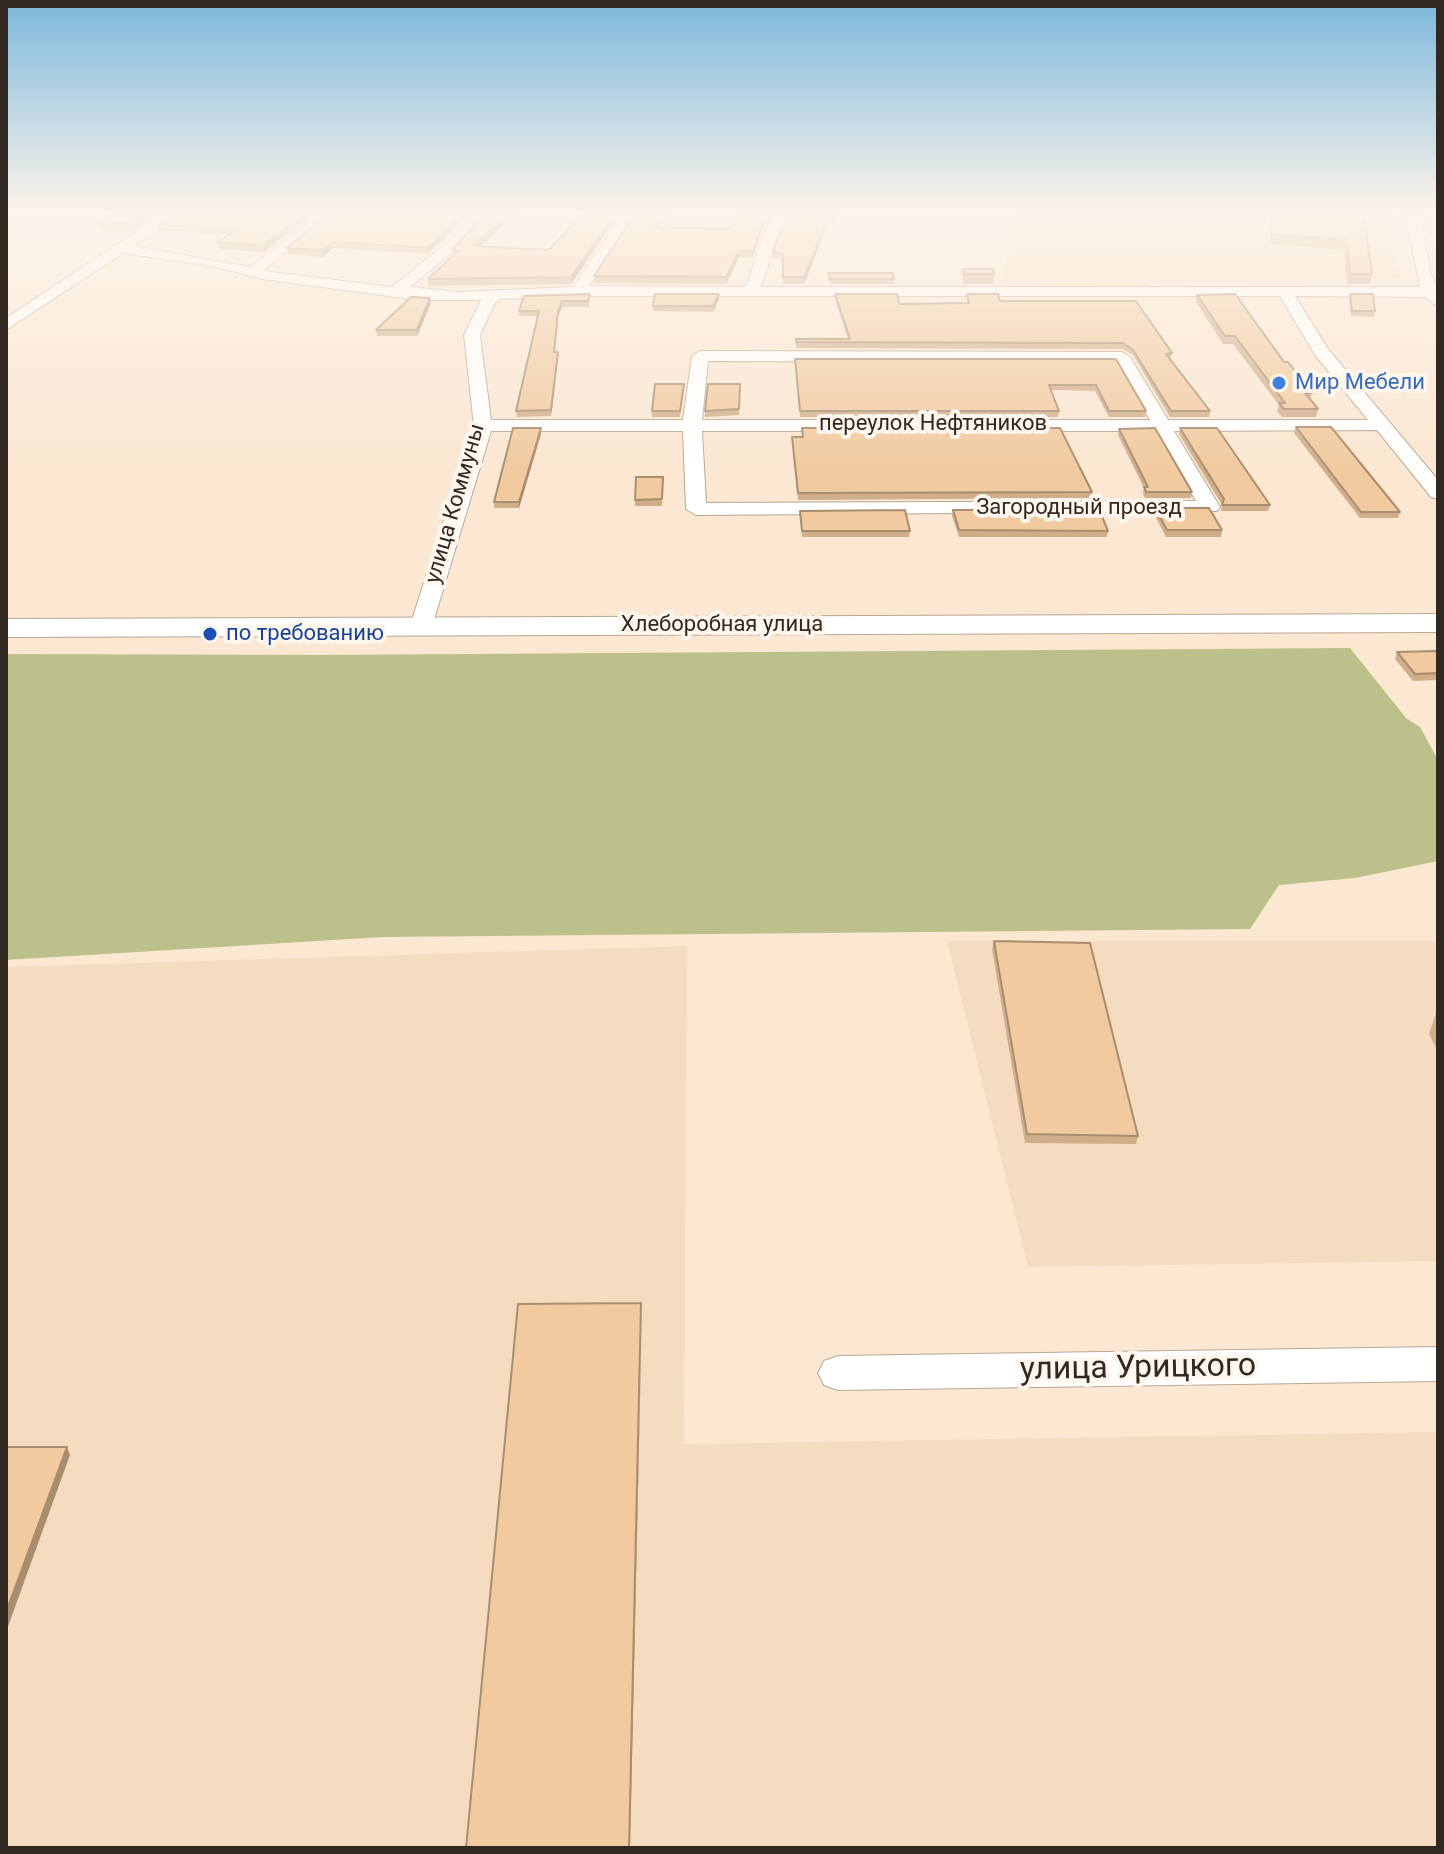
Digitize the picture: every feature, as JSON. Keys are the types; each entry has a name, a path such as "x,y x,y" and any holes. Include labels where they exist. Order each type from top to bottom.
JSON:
{"main road":[{"name":"Хлеборобная улица","path":"6,628 1438,623"}],"street":[{"path":"6,325 47,298"},
{"name":"улица Коммуны","path":"421,626 483,426 472,335 488,301 493,298"},
{"path":"1288,298 1321,351 1438,493"},
{"name":"Загородный проезд","path":"700,356 1122,357 1210,507 696,509 692,424 700,356"},
{"name":"переулок Нефтяников","path":"483,426 1383,425"},
{"name":"улица Урицкого","path":"838,1373 1438,1364"}],"shaded area":[{"path":"947,941 1438,941 1438,1261 1028,1267"},
{"path":"687,946 684,1444 1438,1432 1438,1848 6,1848 6,967"}],"green space":[{"path":"1350,648 1406,718 1420,727 1438,760 1438,861 1355,878 1279,885 1250,929 383,937 6,960 6,654 320,655"}],"building":[{"path":"410,298 430,298 417,330 376,330"},
{"path":"523,298 589,298 588,301 562,301 558,311 554,352 558,352 551,410 516,411 539,311 519,311"},
{"path":"654,298 717,298 713,306 653,306"},
{"path":"836,298 898,298 899,304 969,303 968,298 999,298 1000,301 1136,301 1172,353 1166,354 1210,411 1171,411 1133,350 1123,343 796,342 796,339 850,339"},
{"path":"1199,298 1238,298 1284,362 1288,362 1312,393 1305,393 1318,409 1284,409 1279,403 1285,403 1235,336 1225,336"},
{"path":"1350,298 1373,298 1375,311 1352,311"},
{"path":"795,359 1116,359 1146,411 1109,411 1096,385 1049,385 1059,411 800,411"},
{"path":"655,384 684,384 680,411 652,411"},
{"path":"708,384 740,384 739,409 705,411"},
{"path":"1296,427 1331,427 1400,512 1361,512"},
{"path":"513,428 541,428 519,502 494,502"},
{"path":"802,428 1060,428 1092,492 798,493 792,437 803,437"},
{"path":"1155,428 1192,492 1146,492 1144,487 1148,487 1119,429"},
{"path":"1180,428 1217,428 1270,505 1222,505 1224,499"},
{"path":"636,477 663,477 662,499 635,500"},
{"path":"1155,508 1209,508 1222,530 1167,530"},
{"path":"1099,509 1108,531 959,530 953,510"},
{"path":"905,510 910,531 802,531 800,511"},
{"path":"1436,651 1438,673 1415,674 1397,652"},
{"path":"994,941 1090,943 1138,1136 1027,1134"},
{"path":"641,1303 629,1848 466,1848 518,1304"},
{"path":"6,1447 67,1447 6,1612"}],"place":[{"name":"Мир Мебели","path":"1279,383"},
{"name":"по требованию","path":"210,634"}]}
